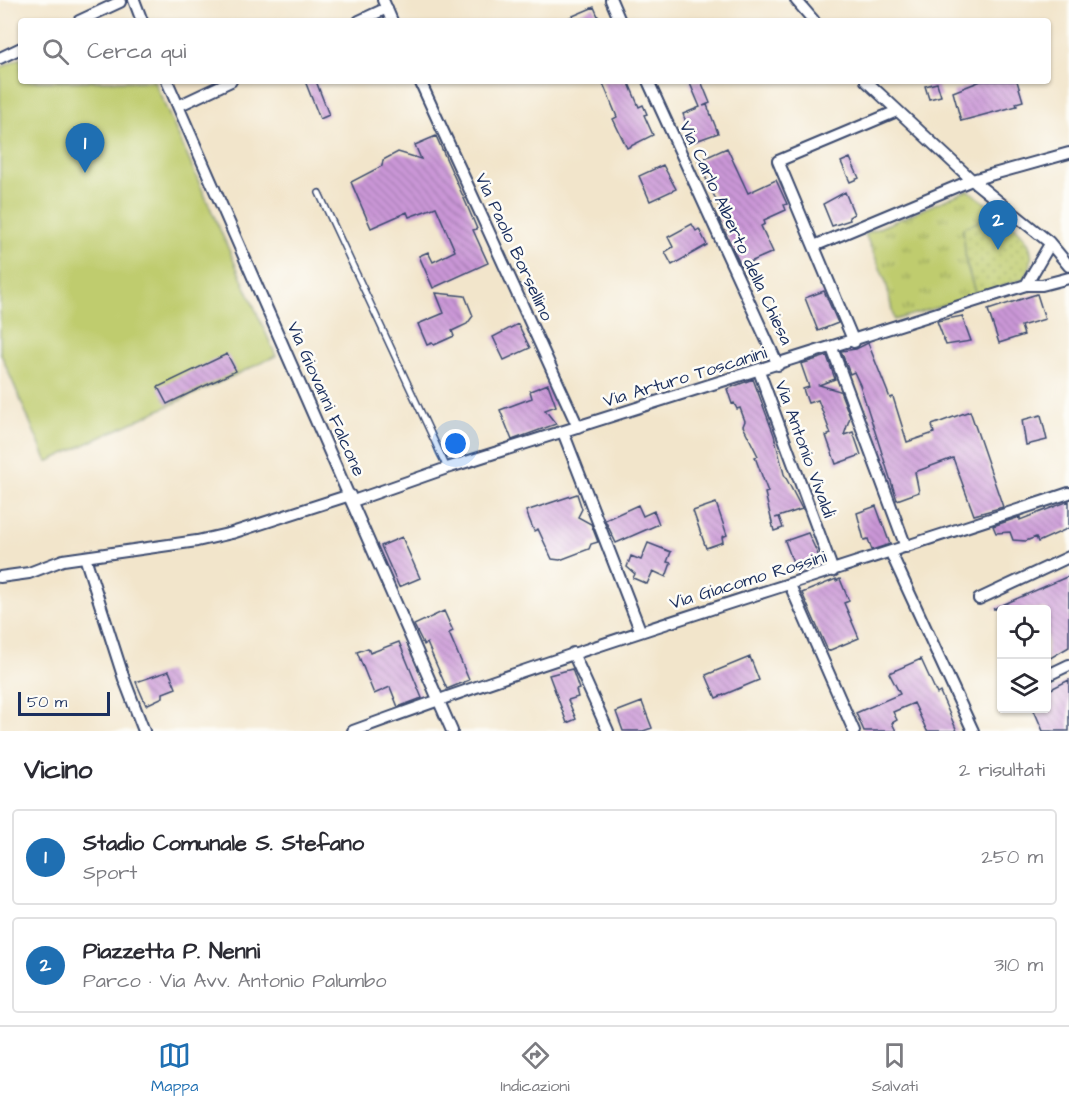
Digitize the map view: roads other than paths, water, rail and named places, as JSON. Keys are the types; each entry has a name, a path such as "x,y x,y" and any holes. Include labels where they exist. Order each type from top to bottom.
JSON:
{"street":[{"path":"134,0 141,18"},
{"path":"610,0 619,18"},
{"path":"796,0 811,18"},
{"path":"85,18 120,2"},
{"path":"364,18 385,4 391,18"},
{"path":"0,58 18,49"},
{"name":"Via Giovanni Falcone","path":"168,84 352,498 452,731"},
{"path":"178,106 225,84"},
{"name":"Via Paolo Borsellino","path":"421,84 578,427"},
{"name":"Via Carlo Alberto della Chiesa","path":"649,84 778,365"},
{"path":"869,84 972,180 1050,244 1069,266"},
{"path":"854,342 778,161 897,111"},
{"path":"814,246 972,180 1069,153"},
{"path":"1026,285 1050,244"},
{"name":"Via Arturo Toscanini","path":"0,577 29,573 63,561 197,542 232,533 854,342 1026,285 1042,285 1069,278"},
{"path":"832,348 906,547"},
{"name":"Via Antonio Vivaldi","path":"759,371 833,571"},
{"path":"563,432 640,630"},
{"name":"Via Giacomo Rossini","path":"353,731 640,630 790,585 1069,493"},
{"path":"891,552 973,731"},
{"path":"85,557 124,679 144,731"},
{"path":"979,599 1069,557"},
{"path":"790,585 854,731"},
{"path":"573,653 608,731"},
{"path":"1051,674 1069,665"}],"lane":[{"path":"319,192 447,468"}],"place":[{"name":"Stadio Comunale S. Stefano","path":"85,173"},
{"name":"Piazzetta P. Nenni","path":"998,250"}]}
